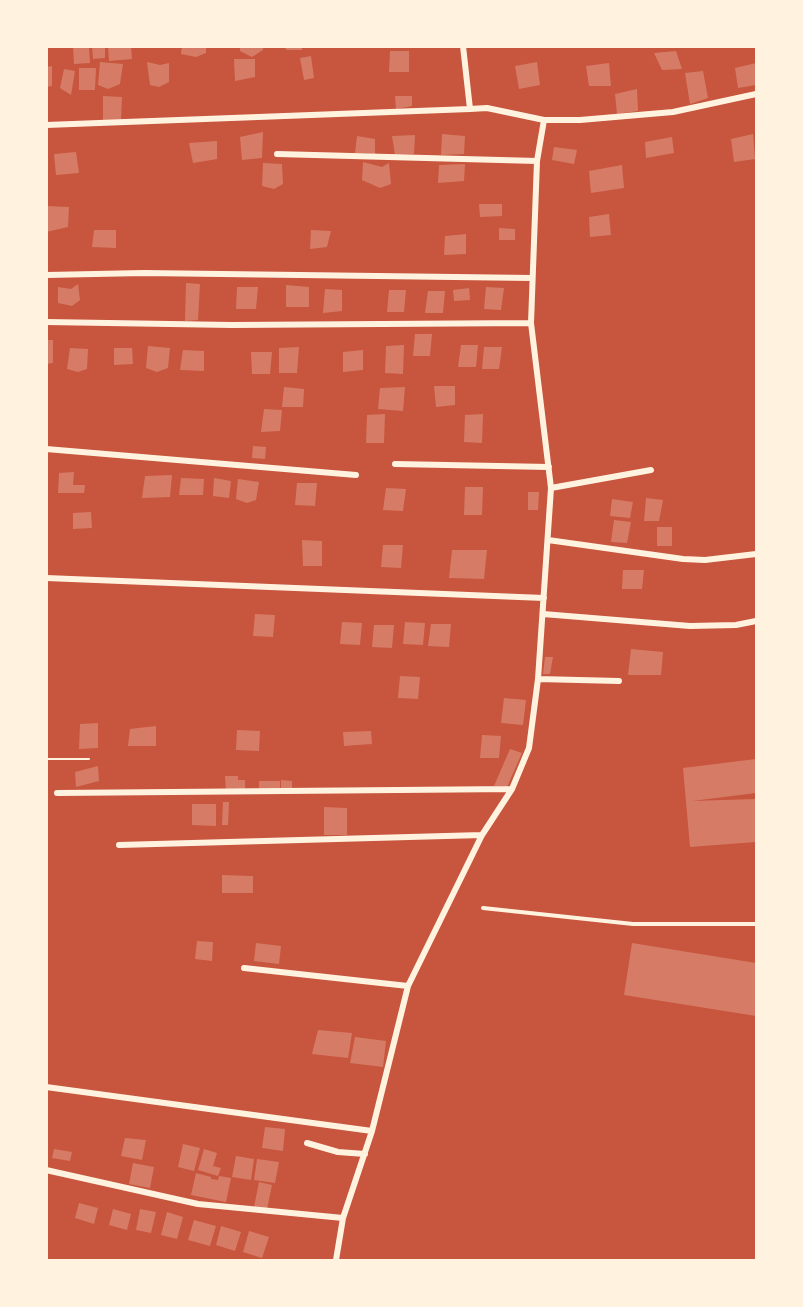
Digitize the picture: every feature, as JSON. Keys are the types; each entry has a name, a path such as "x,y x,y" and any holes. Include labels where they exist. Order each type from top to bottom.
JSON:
{"street":[{"path":"463,46 470,109"},
{"path":"46,125 487,108 544,120 603,119 673,112 756,94"},
{"path":"336,1260 343,1218 372,1131 408,986 482,836 512,789 529,748 538,679 551,488 531,323 537,161 544,120"},
{"path":"277,154 537,161"},
{"path":"46,275 144,273 532,278"},
{"path":"46,322 232,325 531,323"},
{"path":"46,449 356,475"},
{"path":"395,464 549,467"},
{"path":"551,488 651,470"},
{"path":"548,540 683,559 705,560 756,554"},
{"path":"46,578 544,598"},
{"path":"543,614 690,626 736,625 756,621"},
{"path":"538,679 619,681"},
{"path":"57,793 512,789"},
{"path":"119,844 482,836"},
{"path":"244,968 408,986"},
{"path":"46,1087 372,1131"},
{"path":"307,1143 338,1152 365,1154"},
{"path":"46,1170 198,1204 343,1218"}],"lane":[{"path":"483,908 633,924 756,924"}],"path":[{"path":"46,759 89,759"}],"building":[{"path":"73,46 89,46 90,63 74,64"},
{"path":"92,46 105,46 105,58 93,59"},
{"path":"108,46 131,46 132,59 109,61"},
{"path":"182,46 206,46 206,53 196,57 181,54"},
{"path":"240,46 263,46 263,50 252,57 240,51"},
{"path":"285,46 302,46 302,50 286,50"},
{"path":"390,51 409,51 409,72 389,72"},
{"path":"676,51 682,69 662,70 654,53"},
{"path":"311,56 314,78 304,80 300,58"},
{"path":"234,59 255,59 255,77 235,81"},
{"path":"100,62 123,64 120,84 108,89 98,85"},
{"path":"147,62 160,65 169,63 169,82 159,87 150,85"},
{"path":"537,62 540,85 519,89 515,66"},
{"path":"609,63 611,86 589,86 586,66"},
{"path":"756,63 756,85 738,88 735,68"},
{"path":"52,66 52,86 46,87 46,67"},
{"path":"79,68 96,68 95,90 79,90"},
{"path":"64,69 75,71 71,95 60,88"},
{"path":"703,71 708,98 690,104 685,73"},
{"path":"637,89 638,111 617,114 615,94"},
{"path":"103,96 122,97 121,120 103,120"},
{"path":"395,96 412,96 412,106 396,109"},
{"path":"263,132 262,158 242,160 240,137"},
{"path":"442,134 465,136 464,154 441,155"},
{"path":"753,134 755,159 734,162 731,139"},
{"path":"415,135 414,154 395,155 392,136"},
{"path":"357,136 375,139 375,154 355,153"},
{"path":"672,137 674,153 646,158 645,142"},
{"path":"217,141 217,159 193,163 189,143"},
{"path":"554,147 577,150 574,164 552,160"},
{"path":"76,152 79,173 56,175 54,154"},
{"path":"363,162 382,167 389,163 391,184 380,188 362,180"},
{"path":"263,163 282,164 283,184 274,189 262,186"},
{"path":"465,164 464,181 438,183 439,165"},
{"path":"622,165 624,188 591,193 589,171"},
{"path":"479,204 502,204 502,216 480,217"},
{"path":"46,206 69,207 68,227 46,232"},
{"path":"609,214 611,235 590,237 589,217"},
{"path":"499,228 515,229 515,240 499,240"},
{"path":"94,230 116,230 116,248 92,247"},
{"path":"311,230 331,231 327,247 310,249"},
{"path":"466,234 466,254 444,255 445,236"},
{"path":"186,283 200,284 198,320 185,321"},
{"path":"78,284 80,300 72,306 58,303 58,287 71,289"},
{"path":"286,285 309,287 309,307 286,307"},
{"path":"237,287 258,287 256,309 236,309"},
{"path":"486,287 504,288 501,310 484,309"},
{"path":"469,288 470,300 454,301 453,290"},
{"path":"325,289 342,290 342,311 323,313"},
{"path":"389,290 406,290 404,312 387,312"},
{"path":"428,291 445,291 443,313 425,313"},
{"path":"415,334 432,334 430,356 413,356"},
{"path":"46,340 53,340 53,363 46,364"},
{"path":"404,345 403,374 385,373 386,346"},
{"path":"461,345 478,345 476,367 458,367"},
{"path":"148,346 170,348 168,368 157,372 146,368"},
{"path":"299,347 297,373 279,373 279,348"},
{"path":"484,347 502,347 499,369 482,369"},
{"path":"70,348 88,349 87,369 78,372 67,369"},
{"path":"114,348 132,348 133,364 114,365"},
{"path":"183,350 204,351 204,371 180,370"},
{"path":"363,350 363,370 343,372 343,352"},
{"path":"251,352 272,352 270,374 252,374"},
{"path":"434,386 455,386 455,405 436,407"},
{"path":"284,387 304,389 303,407 282,407"},
{"path":"405,387 403,411 378,409 380,388"},
{"path":"264,409 282,410 280,431 261,432"},
{"path":"385,414 384,443 366,443 367,415"},
{"path":"483,414 482,443 464,442 465,415"},
{"path":"253,446 266,447 265,459 252,458"},
{"path":"74,472 73,485 85,485 84,493 58,493 59,473"},
{"path":"172,475 170,497 142,498 145,476"},
{"path":"181,478 204,479 203,495 179,495"},
{"path":"214,478 231,481 229,498 213,496"},
{"path":"238,479 259,482 256,500 247,503 236,499"},
{"path":"297,483 317,483 315,506 295,505"},
{"path":"465,487 483,487 482,515 464,515"},
{"path":"386,488 406,489 403,511 383,510"},
{"path":"528,492 539,492 538,510 528,510"},
{"path":"646,498 663,500 659,521 644,521"},
{"path":"612,499 633,502 630,518 610,516"},
{"path":"91,512 92,528 73,529 73,513"},
{"path":"614,520 631,522 627,543 611,542"},
{"path":"657,527 672,527 672,546 657,546"},
{"path":"302,540 322,541 322,566 303,566"},
{"path":"383,545 403,545 401,568 381,567"},
{"path":"452,550 487,550 484,579 449,578"},
{"path":"623,570 644,570 642,589 622,589"},
{"path":"255,614 275,615 273,637 253,636"},
{"path":"342,622 362,623 360,645 340,644"},
{"path":"405,622 425,623 423,645 403,644"},
{"path":"431,624 451,624 449,647 428,646"},
{"path":"374,625 394,625 392,648 372,647"},
{"path":"631,649 663,652 661,675 628,675"},
{"path":"545,657 553,657 550,674 543,674"},
{"path":"400,676 420,677 418,699 398,698"},
{"path":"504,698 526,700 523,725 501,723"},
{"path":"98,723 98,748 79,749 80,724"},
{"path":"156,726 156,746 128,746 130,729"},
{"path":"237,730 260,731 259,751 236,750"},
{"path":"371,731 372,744 344,746 343,732"},
{"path":"482,735 501,736 499,758 480,758"},
{"path":"510,749 522,753 507,787 494,786"},
{"path":"756,759 756,793 692,801 756,799 756,842 690,847 683,768"},
{"path":"98,766 99,781 76,787 75,772"},
{"path":"225,776 238,776 238,780 245,780 245,790 226,791"},
{"path":"281,780 292,781 292,791 281,790"},
{"path":"259,781 280,781 280,791 259,791"},
{"path":"223,802 229,802 228,825 222,825"},
{"path":"192,804 216,804 216,826 192,825"},
{"path":"324,807 347,808 347,835 324,835"},
{"path":"222,875 253,876 253,893 222,893"},
{"path":"197,941 213,942 212,961 195,959"},
{"path":"256,943 281,946 279,964 254,961"},
{"path":"632,943 756,963 756,1016 624,995"},
{"path":"318,1030 352,1033 348,1058 312,1054"},
{"path":"355,1037 386,1041 383,1067 350,1063"},
{"path":"265,1127 285,1129 283,1151 262,1148"},
{"path":"125,1138 146,1140 142,1160 121,1156"},
{"path":"183,1144 200,1148 194,1171 178,1167"},
{"path":"54,1149 72,1152 70,1161 52,1158"},
{"path":"204,1149 217,1153 213,1166 221,1168 218,1176 198,1170"},
{"path":"236,1156 254,1159 251,1180 232,1177"},
{"path":"257,1159 279,1162 275,1183 254,1180"},
{"path":"133,1163 154,1167 150,1188 129,1184"},
{"path":"196,1173 218,1180 219,1176 231,1178 226,1202 191,1195"},
{"path":"259,1182 272,1185 267,1209 254,1207"},
{"path":"79,1203 98,1208 94,1224 75,1218"},
{"path":"113,1209 131,1214 127,1230 109,1225"},
{"path":"140,1209 156,1212 151,1233 136,1230"},
{"path":"167,1212 183,1217 177,1239 161,1235"},
{"path":"194,1220 216,1226 210,1246 188,1240"},
{"path":"221,1226 241,1232 235,1251 216,1245"},
{"path":"249,1231 269,1237 262,1258 243,1252"}]}
